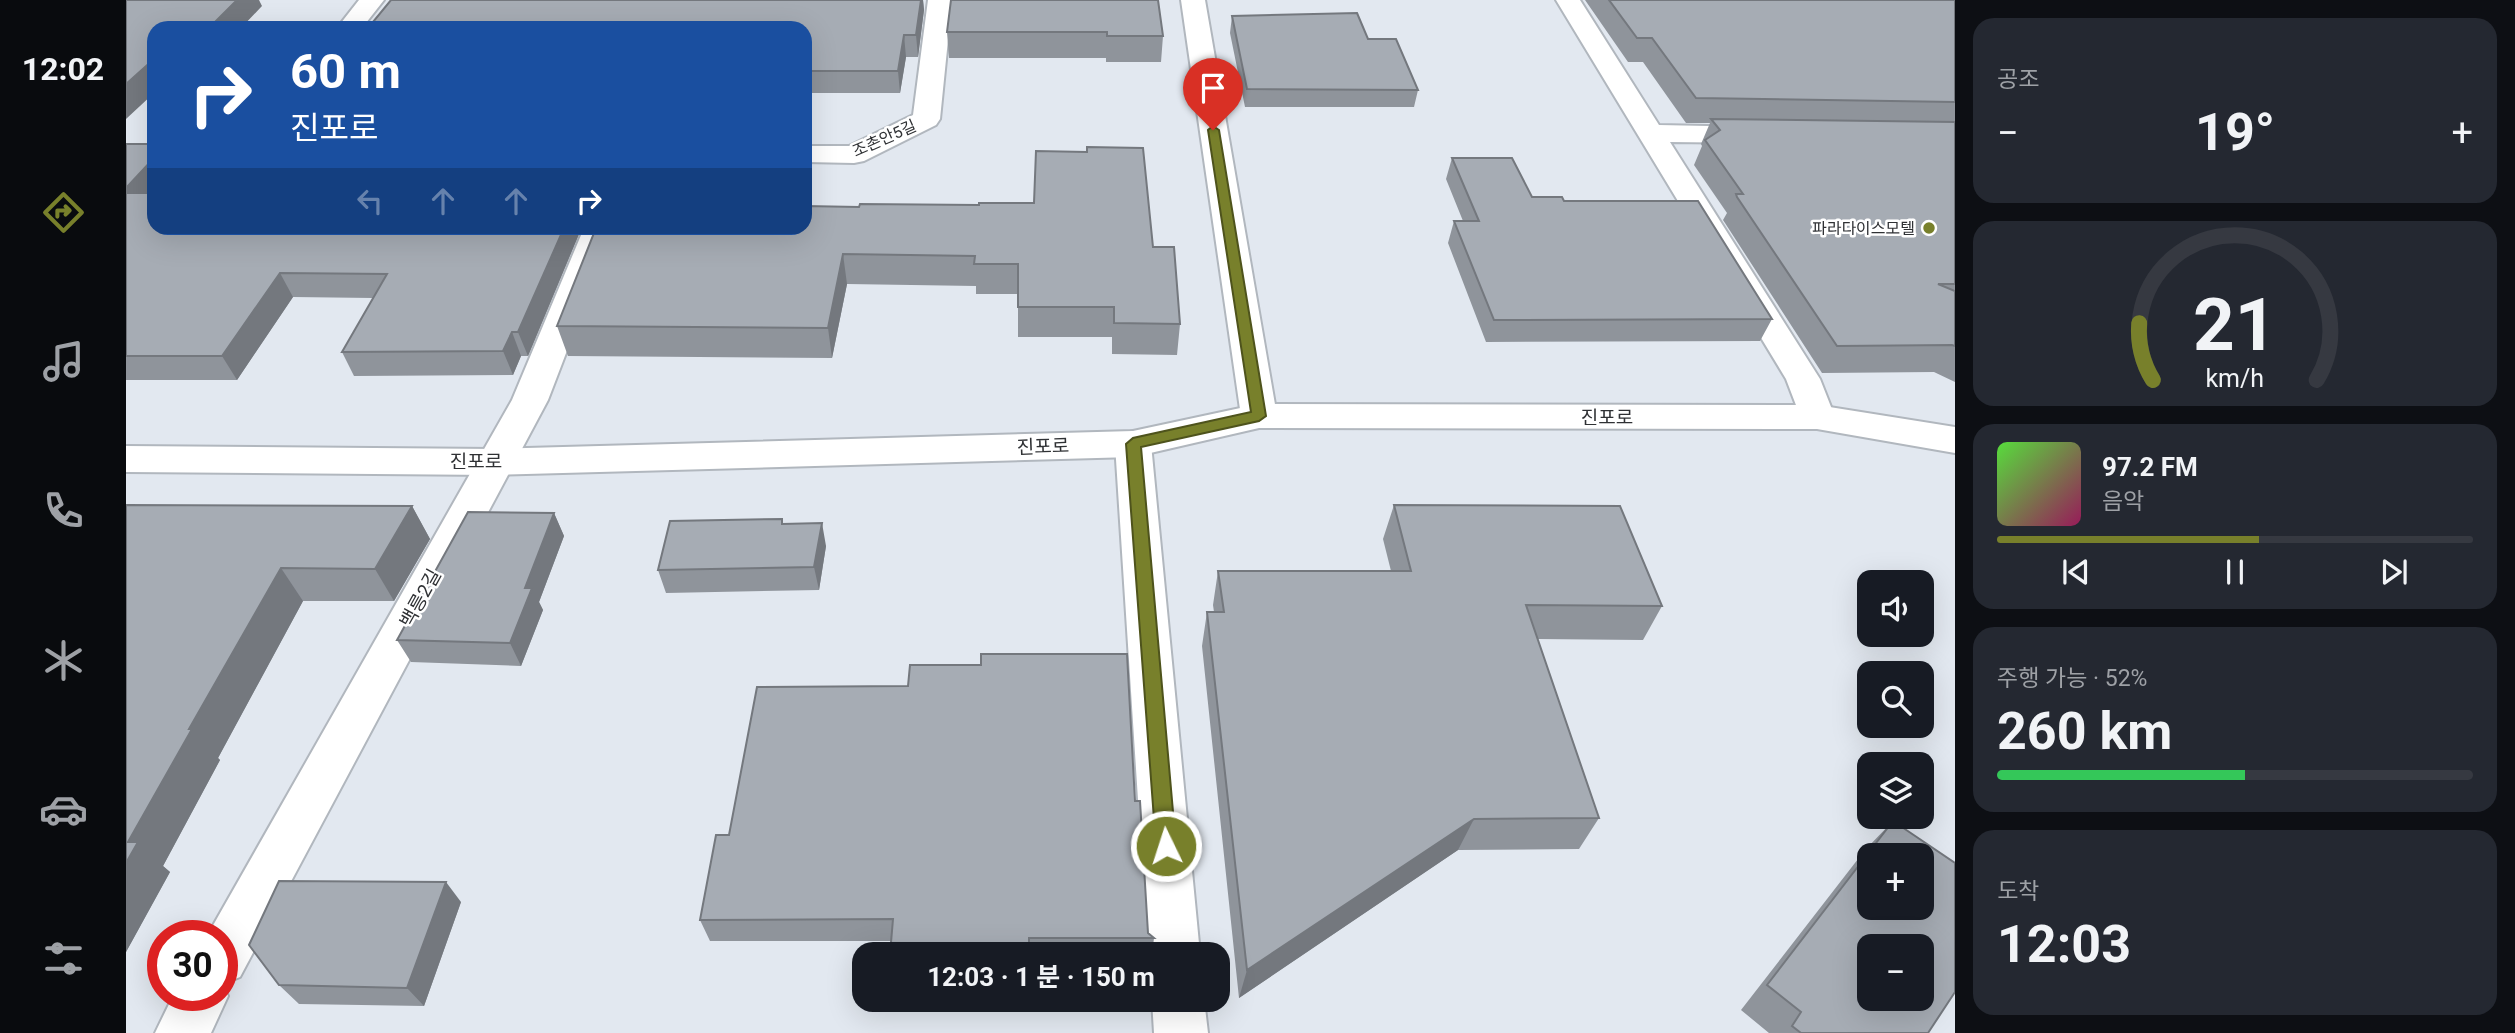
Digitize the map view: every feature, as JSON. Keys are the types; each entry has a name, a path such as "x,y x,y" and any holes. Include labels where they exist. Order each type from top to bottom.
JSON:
{"street":[{"path":"355,21 372,0"},
{"name":"조촌안5길","path":"812,155 854,155 926,119 940,0"},
{"path":"1193,0 1259,416"},
{"path":"1568,0 1803,379 1817,418"},
{"path":"1650,133 1789,135"},
{"name":"백릉2길","path":"238,930 530,400 596,235"},
{"name":"진포로","path":"126,459 494,462 1133,444 1259,416 1817,418 1955,440"},
{"path":"1133,444 1173,942"},
{"path":"182,1033 194,1011"},
{"path":"1179,1012 1181,1033"}],"building":[{"path":"126,0 237,0 216,21 147,21 147,65 126,84"},
{"path":"391,0 921,0 916,35 904,35 898,71 812,71 812,21 374,21"},
{"path":"951,0 1158,0 1163,36 1107,36 1107,32 947,32"},
{"path":"1609,0 1955,0 1955,102 1696,98 1652,38 1637,38"},
{"path":"1357,13 1368,39 1396,39 1418,90 1247,89 1232,16"},
{"path":"1711,119 1955,122 1955,284 1938,284 1955,291 1955,346 1837,346 1737,197 1736,194 1743,194 1705,140 1720,130"},
{"path":"126,144 147,144 147,166 126,188"},
{"path":"1087,147 1143,148 1153,247 1174,247 1180,324 1114,323 1114,307 1018,307 1018,264 974,264 975,256 843,254 828,328 557,326 593,235 812,235 812,206 1034,203 1036,151 1087,152"},
{"path":"1452,158 1512,158 1532,197 1562,197 1564,201 1698,201 1772,319 1494,320 1454,221 1479,221"},
{"path":"126,193 147,193 147,235 561,235 518,332 512,332 503,351 342,352 387,274 280,273 222,356 126,356"},
{"path":"126,505 412,506 375,569 281,568 128,842 138,842 126,863"},
{"path":"1394,505 1620,506 1662,606 1526,605 1599,818 1474,819 1247,970 1207,612 1224,612 1218,571 1411,571"},
{"path":"468,512 554,513 525,588 532,588 510,643 397,640"},
{"path":"782,519 782,524 822,523 814,567 658,570 670,521"},
{"path":"981,654 1127,654 1135,801 1140,801 1148,933 1154,938 891,942 893,919 700,920 716,835 729,835 757,687 908,686 910,665 981,665"},
{"path":"1887,829 1905,829 1925,843 1876,843"},
{"path":"1934,849 1955,863 1955,992 1928,1033 1801,1033 1792,1026 1801,1012 1767,985 1857,868 1857,920 1934,920"},
{"path":"279,881 446,882 407,988 279,985 249,945"}],"place":[{"name":"파라다이스모텔","path":"1929,228"}],"route":[{"path":"1166,846 1133,444 1259,416 1213,130"}]}
